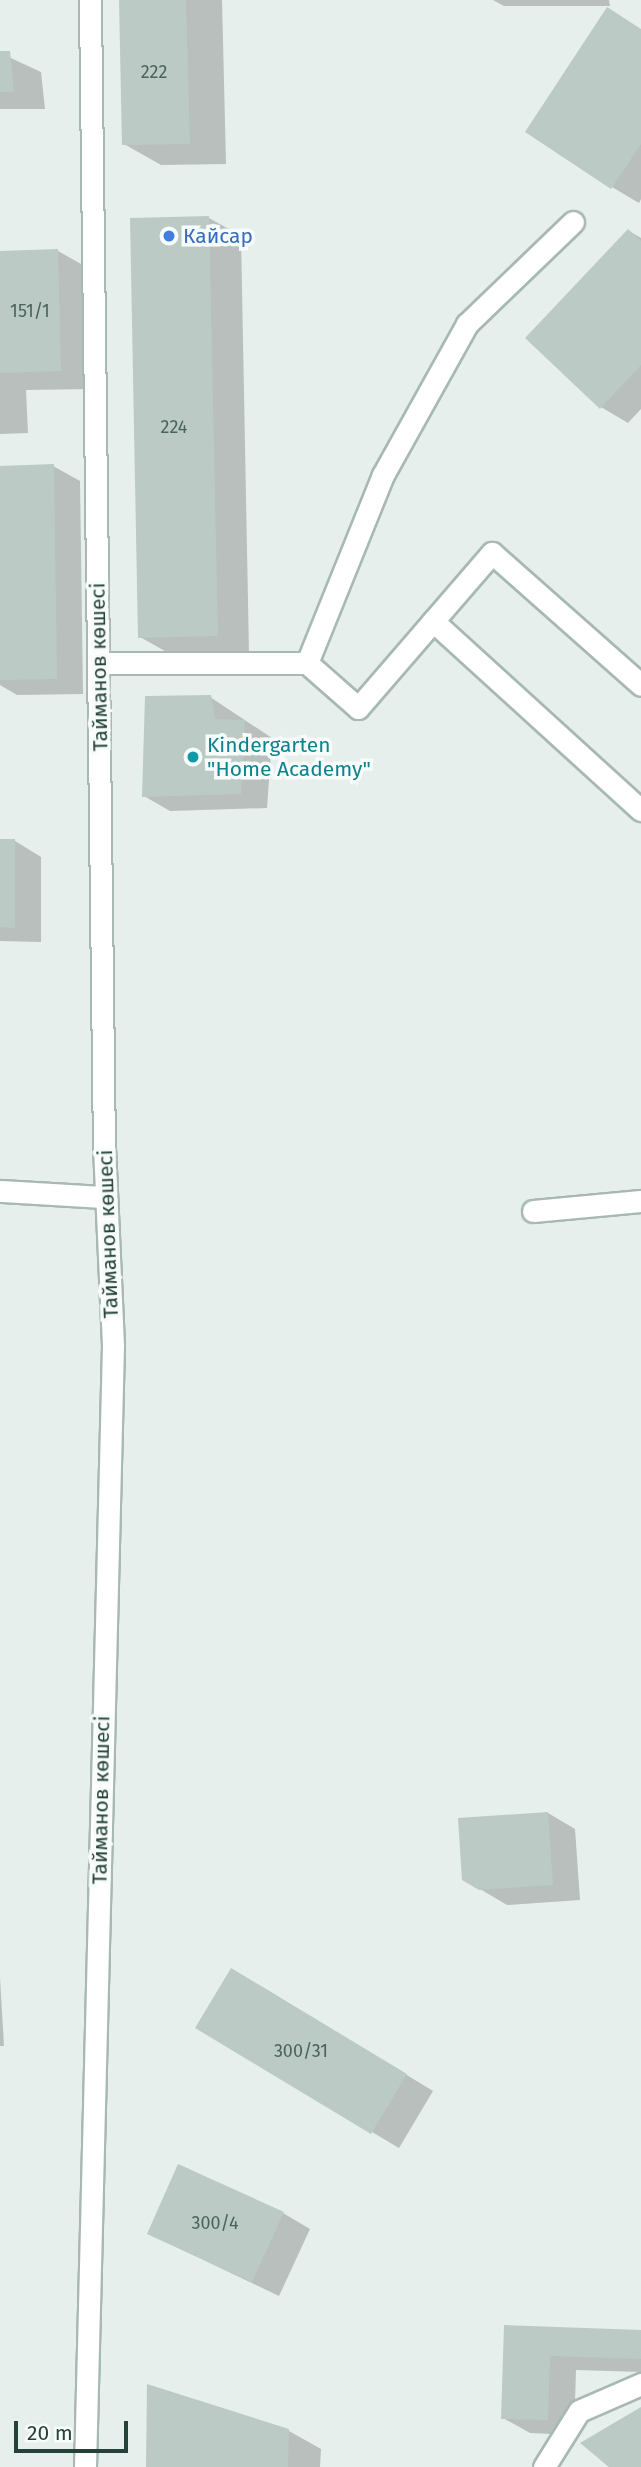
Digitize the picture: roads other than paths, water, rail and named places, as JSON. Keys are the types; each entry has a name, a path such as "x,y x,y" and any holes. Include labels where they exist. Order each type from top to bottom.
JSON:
{"street":[{"name":"Тайманов көшесі","path":"85,2467 113,1345 105,1197 90,0"},
{"path":"307,663 383,475 467,324 573,222"},
{"path":"99,663 307,663 358,708 492,553 641,685"},
{"path":"433,621 641,810"},
{"path":"0,1191 105,1197"},
{"path":"533,1211 641,1201"},
{"path":"544,2467 579,2411 641,2384"}],"place":[{"name":"Кайсар","path":"169,236"},
{"name":"Kindergarten \"Home Academy\"","path":"193,757"}]}
